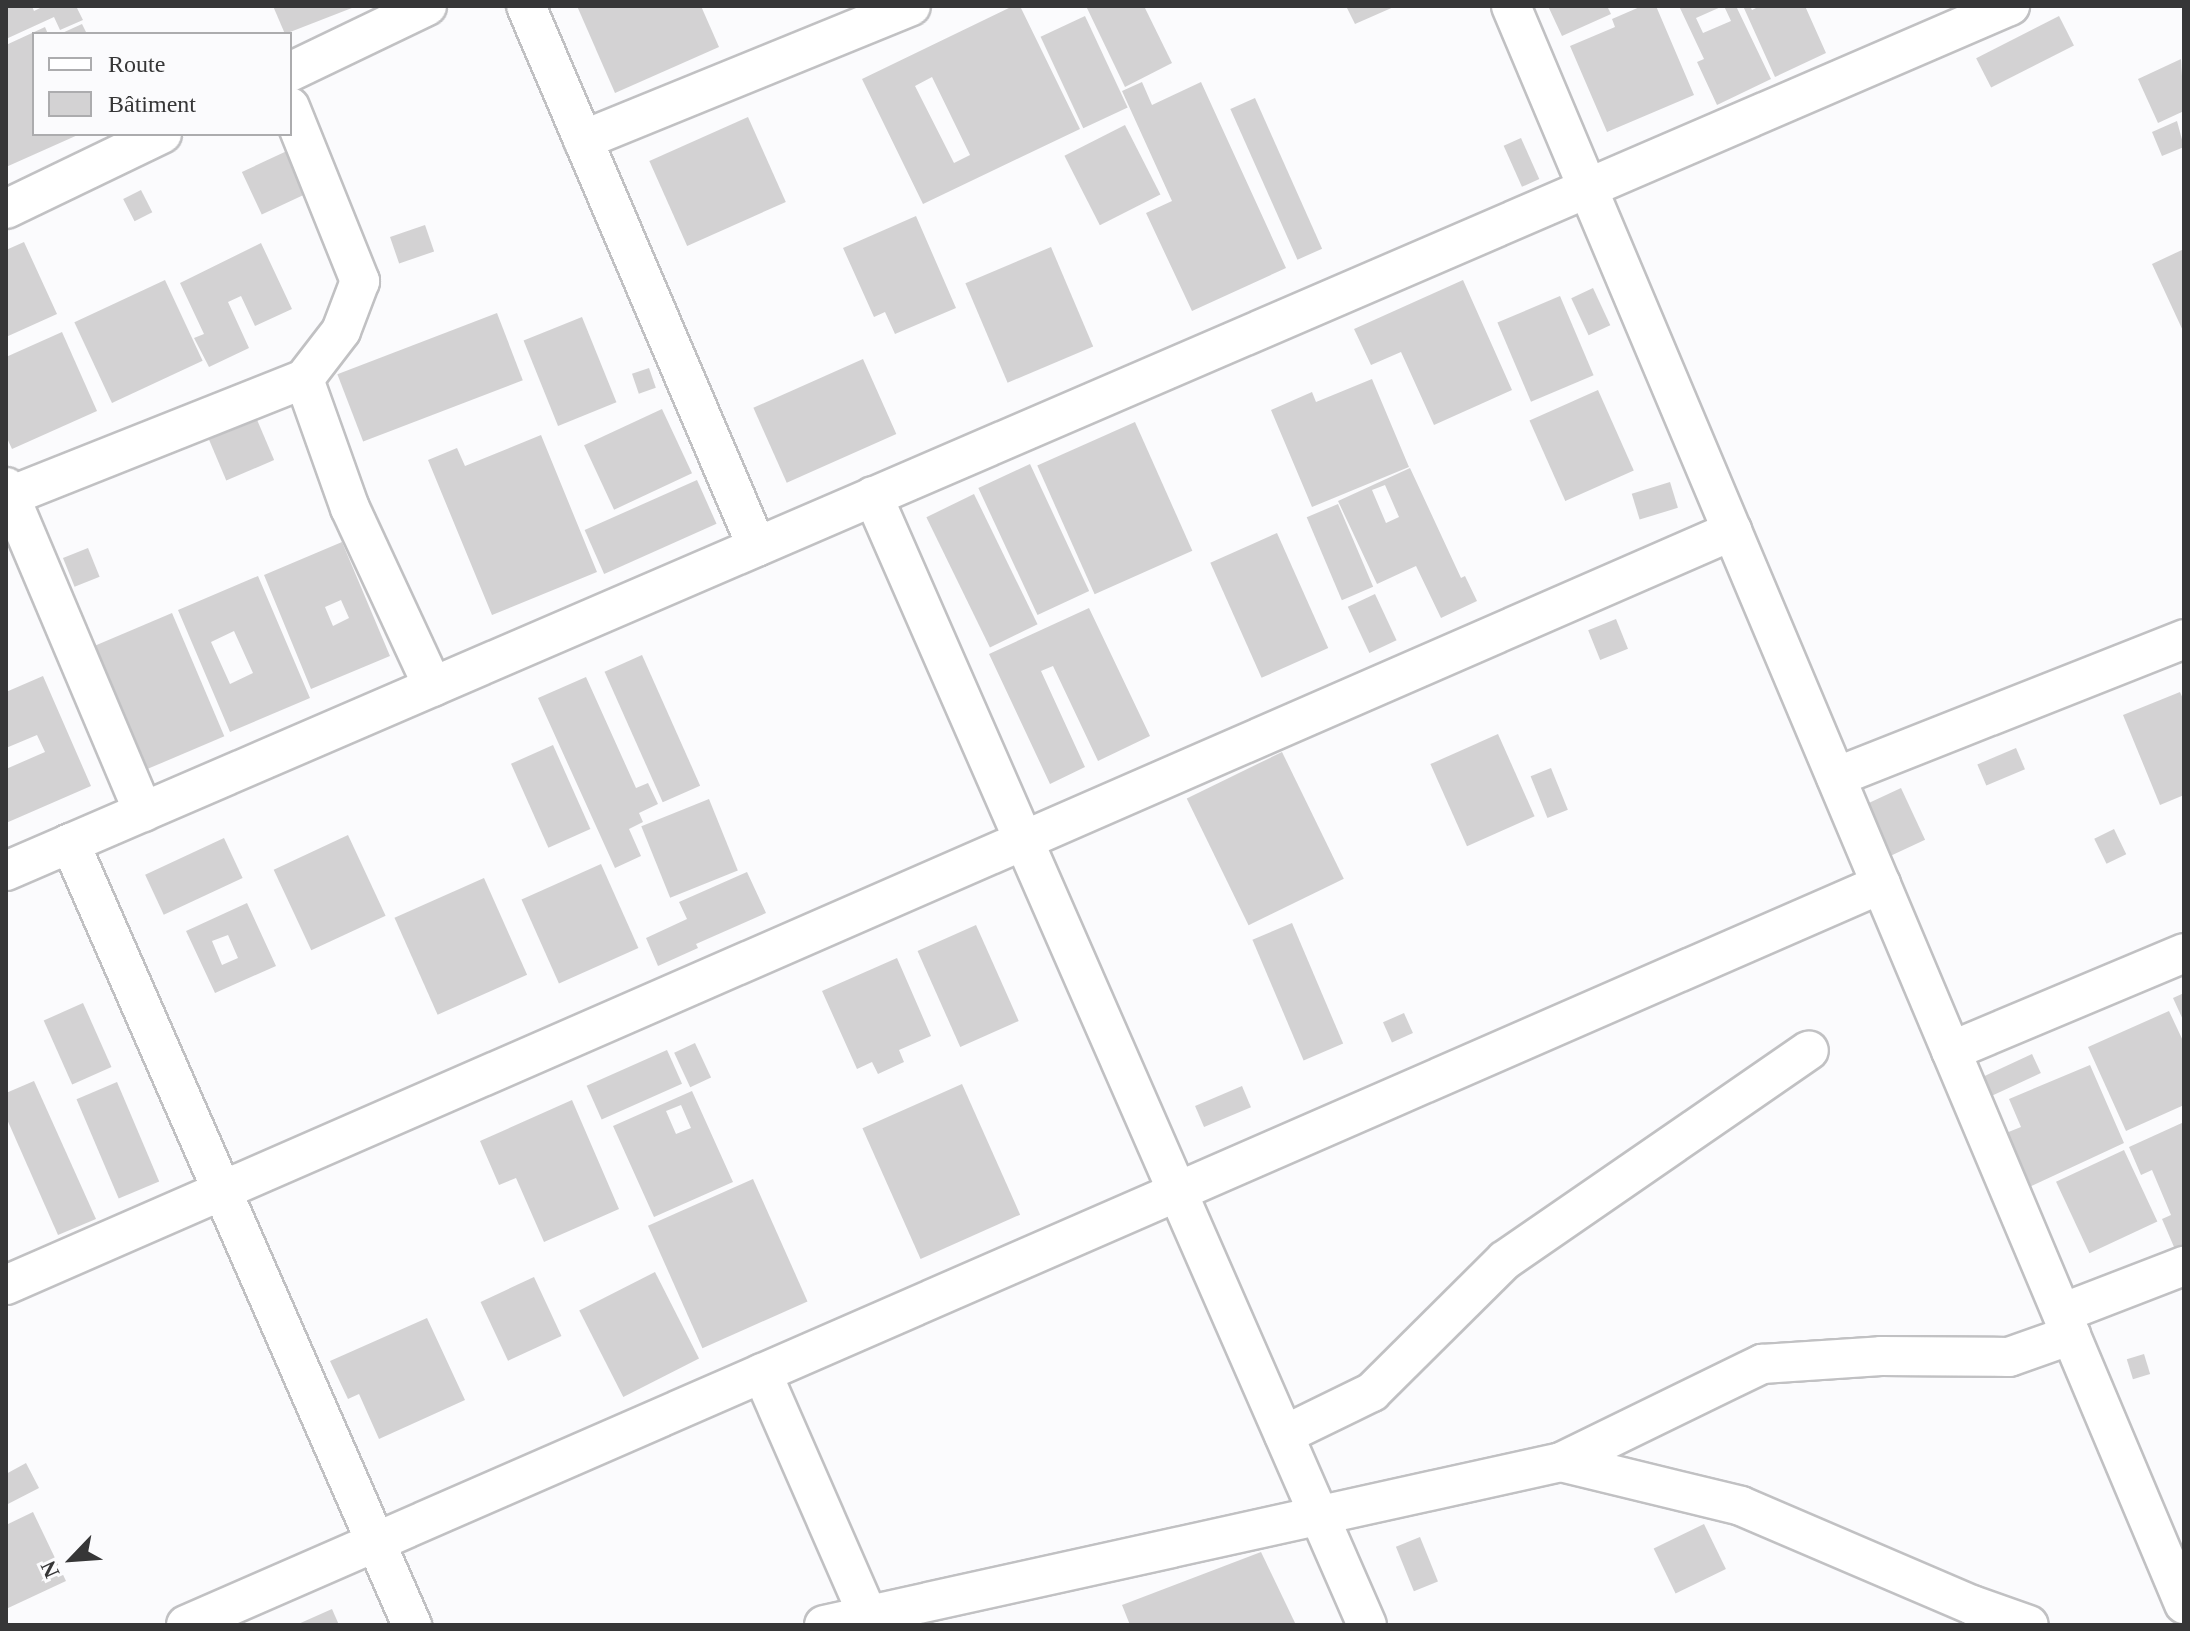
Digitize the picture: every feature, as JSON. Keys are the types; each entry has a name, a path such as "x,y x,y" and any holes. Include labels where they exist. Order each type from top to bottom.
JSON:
{"street":[{"path":"292,71 427,6"},
{"path":"526,6 757,547"},
{"path":"583,140 911,6"},
{"path":"1511,6 2184,1604"},
{"path":"6,871 2010,6"},
{"path":"143,812 8,491 304,379 341,331 360,281 292,112"},
{"path":"6,209 158,136"},
{"path":"304,379 350,508 433,687"},
{"path":"873,496 1367,1625"},
{"path":"6,1285 1732,531"},
{"path":"1836,777 2184,639"},
{"path":"70,843 412,1625"},
{"path":"186,1625 1881,884"},
{"path":"1951,1051 2184,953"},
{"path":"1284,1435 1372,1392 1505,1260 1809,1050"},
{"path":"824,1625 870,1620 1318,1514 1561,1462 1762,1364 1881,1356 2009,1357 2066,1324 2184,1266"},
{"path":"762,1373 870,1620"},
{"path":"1561,1462 1741,1506 1972,1605 2029,1625"}],"building":[{"path":"6,6 32,6 34,11 44,6 76,6 83,20 60,30 54,17 6,39"},
{"path":"273,6 357,6 290,32 284,32"},
{"path":"577,6 701,6 719,47 615,93"},
{"path":"1013,6 1020,6 1080,129 923,204 862,79","holes":["932,77 970,155 954,163 915,86"]},
{"path":"1086,6 1144,6 1172,63 1125,87"},
{"path":"1346,6 1396,6 1355,24"},
{"path":"1548,6 1607,6 1611,14 1562,36"},
{"path":"1642,6 1656,6 1694,95 1607,132 1570,46 1615,27 1612,19"},
{"path":"1679,6 1723,6 1696,18 1703,33 1731,21 1724,6 1736,6 1771,79 1717,105 1697,62 1704,59"},
{"path":"1743,6 1750,6 1752,10 1760,6 1805,6 1826,53 1775,77"},
{"path":"1085,16 1128,108 1083,128 1041,37"},
{"path":"2059,16 2074,45 1991,88 1976,58"},
{"path":"82,24 86,32 64,32"},
{"path":"32,33 32,136 76,136 6,167 6,45"},
{"path":"2181,59 2184,111 2158,123 2138,79"},
{"path":"1142,82 1152,105 1201,82 1286,268 1192,311 1146,213 1172,201 1122,91"},
{"path":"1255,98 1322,249 1297,260 1230,109"},
{"path":"748,117 786,202 687,246 649,161"},
{"path":"2177,121 2184,147 2162,156 2152,132"},
{"path":"1125,125 1160,194 1100,225 1064,156"},
{"path":"1521,138 1539,179 1522,187 1504,146"},
{"path":"289,150 309,193 262,215 242,172"},
{"path":"141,190 152,212 135,221 123,199"},
{"path":"916,216 956,308 895,334 885,312 874,317 843,248"},
{"path":"425,225 434,251 399,264 390,237"},
{"path":"24,242 57,314 6,337 6,250"},
{"path":"261,243 292,309 255,326 241,296 228,302 249,348 209,367 194,338 204,334 180,283"},
{"path":"1051,247 1093,346 1008,383 965,283"},
{"path":"2184,249 2184,333 2152,264"},
{"path":"165,280 203,361 112,403 74,322"},
{"path":"1463,280 1512,390 1434,425 1401,352 1371,365 1354,329"},
{"path":"1593,288 1610,325 1589,335 1571,298"},
{"path":"1560,296 1594,375 1531,402 1497,323"},
{"path":"497,313 523,380 363,441 337,374"},
{"path":"582,317 616,402 558,426 524,341"},
{"path":"62,332 97,411 12,449 6,436 6,357"},
{"path":"863,359 896,434 787,483 753,408"},
{"path":"649,368 656,388 639,394 632,374"},
{"path":"1372,379 1409,467 1312,507 1271,410 1312,392 1316,402"},
{"path":"1598,390 1634,470 1565,501 1529,421"},
{"path":"662,409 692,473 614,510 584,445"},
{"path":"255,415 274,460 226,480 207,435"},
{"path":"1135,422 1192,551 1095,594 1037,466"},
{"path":"541,435 597,572 492,615 428,460 457,448 465,466"},
{"path":"1030,464 1089,591 1038,615 978,488"},
{"path":"1410,468 1461,578 1465,576 1477,601 1441,618 1416,566 1377,584 1338,501","holes":["1385,485 1399,517 1386,523 1372,490"]},
{"path":"697,480 717,524 604,574 585,530"},
{"path":"1670,482 1678,508 1640,520 1632,494"},
{"path":"974,494 1038,624 990,648 926,517"},
{"path":"1338,504 1373,587 1342,600 1307,517"},
{"path":"1277,533 1328,648 1262,678 1210,563"},
{"path":"342,542 390,656 311,689 264,575","holes":["341,600 349,618 333,626 325,607"]},
{"path":"88,548 100,577 75,587 63,558"},
{"path":"258,576 310,698 230,732 178,610","holes":["234,631 253,673 230,684 211,642"]},
{"path":"1375,594 1397,640 1369,653 1348,607"},
{"path":"1089,608 1150,736 1098,761 1053,666 1041,671 1085,767 1050,784 989,654"},
{"path":"172,613 224,736 144,770 92,647"},
{"path":"1616,619 1628,649 1600,660 1588,630"},
{"path":"642,655 700,786 663,802 605,672"},
{"path":"43,676 91,786 6,823 6,769 45,752 37,735 6,748 6,692"},
{"path":"586,677 636,788 648,783 658,804 639,813 643,822 629,829 641,856 615,868 538,698"},
{"path":"2180,692 2184,701 2184,795 2160,805 2123,715"},
{"path":"1498,734 1535,816 1467,846 1430,764"},
{"path":"553,745 590,829 548,848 511,764"},
{"path":"2016,748 2025,769 1986,786 1977,764"},
{"path":"1282,752 1344,879 1249,925 1187,798"},
{"path":"1551,768 1568,810 1547,818 1531,776"},
{"path":"1901,788 1925,840 1884,859 1860,807"},
{"path":"709,799 738,870 670,898 641,826"},
{"path":"2114,829 2126,854 2107,864 2094,839"},
{"path":"348,835 386,916 311,950 274,870"},
{"path":"224,838 243,878 164,915 145,875"},
{"path":"601,864 638,948 559,983 522,899"},
{"path":"747,872 766,913 696,944 698,948 658,966 646,938 687,919 679,902"},
{"path":"484,878 527,975 438,1015 394,918"},
{"path":"247,903 276,966 215,993 186,931","holes":["228,935 238,958 222,965 212,941"]},
{"path":"1292,923 1343,1044 1304,1060 1252,940"},
{"path":"976,925 1019,1021 960,1047 918,951"},
{"path":"897,958 931,1036 899,1050 904,1062 878,1074 872,1062 857,1069 822,991"},
{"path":"2184,993 2184,1022 2173,998"},
{"path":"83,1003 111,1067 72,1084 44,1020"},
{"path":"2169,1011 2184,1043 2184,1105 2126,1131 2088,1047"},
{"path":"1404,1013 1413,1033 1392,1042 1383,1022"},
{"path":"695,1043 711,1077 690,1087 674,1053"},
{"path":"667,1050 682,1084 602,1120 587,1086"},
{"path":"2032,1054 2041,1073 1989,1097 1980,1078"},
{"path":"2090,1065 2124,1143 2025,1189 2001,1135 2021,1127 2009,1099"},
{"path":"34,1081 96,1219 58,1235 6,1117 6,1093"},
{"path":"117,1082 159,1181 119,1199 76,1099"},
{"path":"962,1084 1020,1215 921,1259 862,1128"},
{"path":"1242,1086 1251,1107 1204,1127 1195,1106"},
{"path":"692,1091 733,1182 654,1217 613,1126","holes":["681,1105 691,1128 676,1134 666,1111"]},
{"path":"572,1100 619,1209 544,1242 516,1178 499,1185 480,1141"},
{"path":"2184,1122 2184,1259 2180,1261 2162,1219 2171,1215 2152,1170 2141,1175 2129,1147"},
{"path":"2124,1150 2157,1222 2089,1253 2056,1182"},
{"path":"753,1179 808,1301 702,1348 648,1226"},
{"path":"655,1272 699,1358 623,1397 579,1311"},
{"path":"534,1277 561,1336 508,1361 481,1302"},
{"path":"427,1318 465,1400 379,1439 359,1394 348,1399 330,1361"},
{"path":"2144,1354 2150,1374 2133,1379 2127,1359"},
{"path":"26,1463 39,1488 6,1505 6,1474"},
{"path":"33,1512 66,1581 6,1609 6,1525"},
{"path":"1704,1524 1726,1569 1676,1593 1654,1549"},
{"path":"1420,1537 1438,1582 1414,1591 1396,1547"},
{"path":"1261,1552 1296,1625 1130,1625 1122,1605"},
{"path":"332,1609 339,1625 296,1625"}]}
